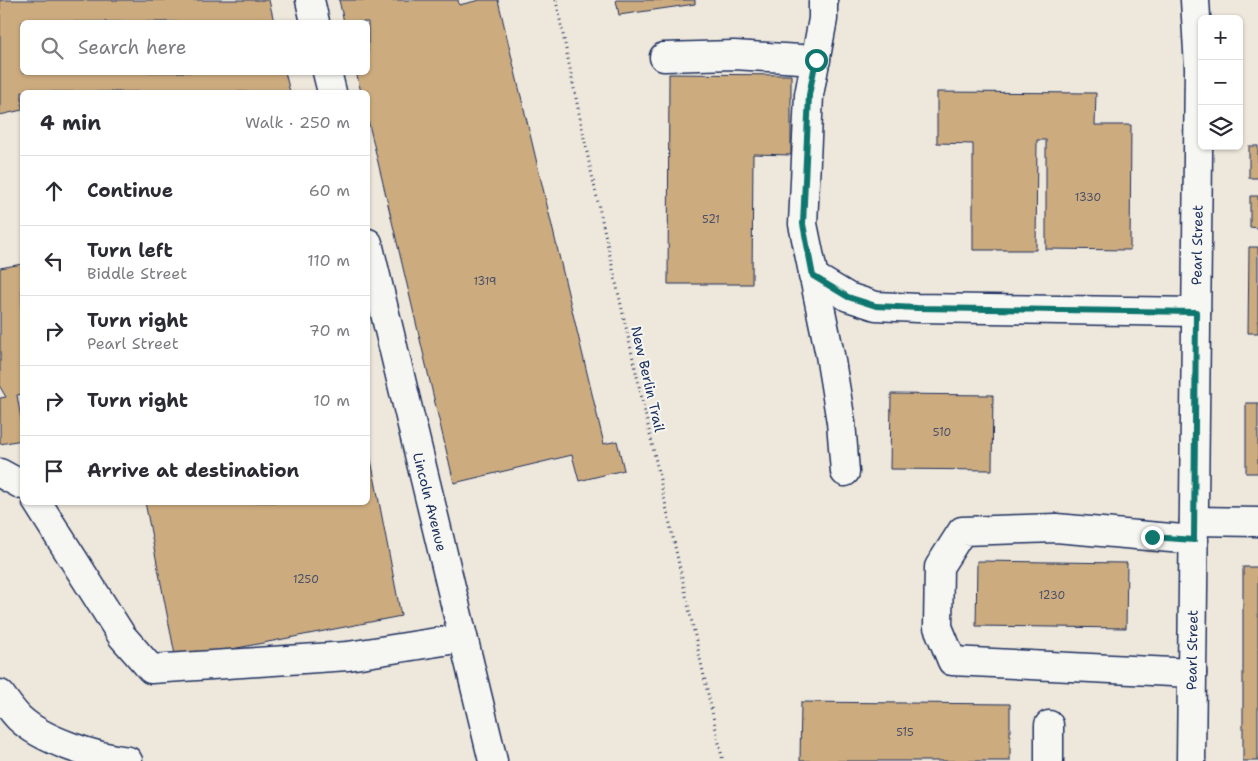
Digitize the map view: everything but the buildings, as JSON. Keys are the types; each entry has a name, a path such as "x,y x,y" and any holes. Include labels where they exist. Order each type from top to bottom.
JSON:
{"street":[{"path":"310,0 315,20"},
{"path":"823,0 823,19 809,95 803,224 838,403 845,472"},
{"name":"Pearl Street","path":"1191,761 1199,68 1196,0"},
{"path":"664,57 734,55 816,60"},
{"path":"328,75 332,90"},
{"name":"Lincoln Avenue","path":"370,251 493,761"},
{"path":"813,276 848,297 876,306 1196,312"},
{"path":"0,474 20,484"},
{"path":"39,505 122,636 151,668 181,668 348,656 463,638"},
{"path":"1192,673 952,661 938,627 939,567 962,530 1056,528 1194,531 1258,522"},
{"path":"0,694 20,719 62,744 109,759 128,761"},
{"path":"1049,725 1049,761"}],"path":[{"name":"New Berlin Trail","path":"556,0 616,286 724,761"}],"route":[{"path":"816,60 809,95 803,224 813,276 848,297 876,306 1196,312 1194,540 1152,537"}]}
